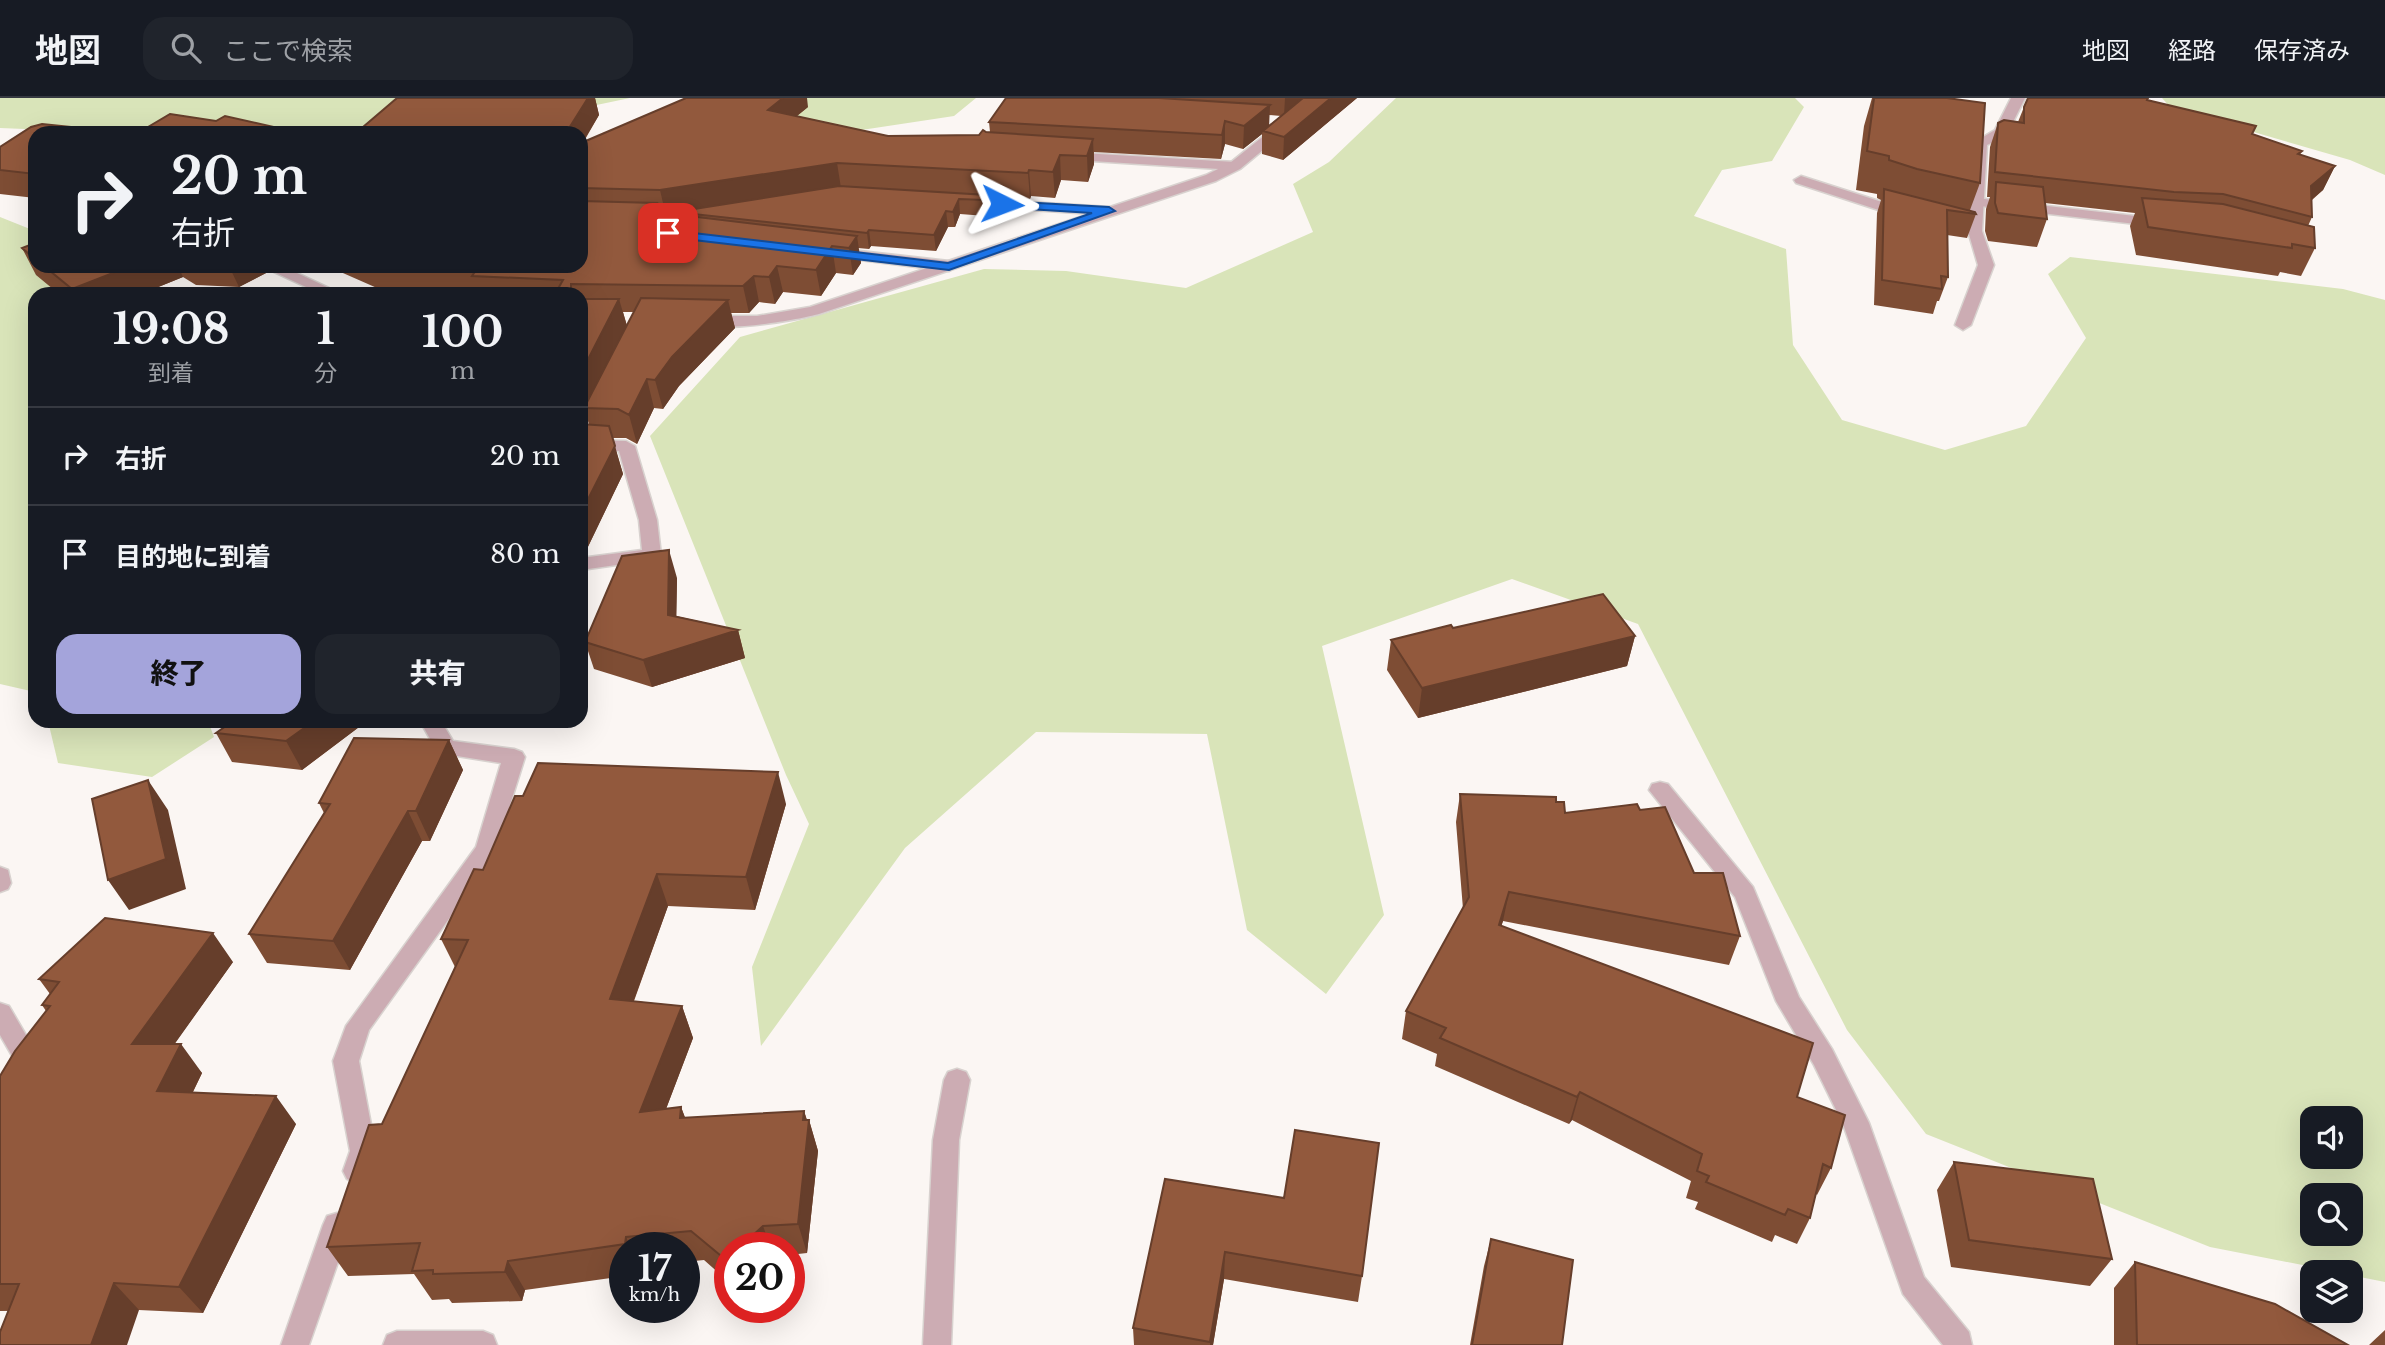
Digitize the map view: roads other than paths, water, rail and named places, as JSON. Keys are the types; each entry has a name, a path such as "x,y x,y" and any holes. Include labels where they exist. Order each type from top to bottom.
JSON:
{"street":[{"path":"692,321 757,321 813,311 1212,178 1235,166 1319,98"},
{"path":"1963,325 1986,265 1969,230 1976,202 1980,143 2001,133 2018,98"},
{"path":"1262,122 1289,123"},
{"path":"1047,155 1235,166"},
{"path":"1801,180 1925,219"},
{"path":"948,201 1109,211"},
{"path":"1976,202 2183,223"},
{"path":"816,251 949,266"},
{"path":"285,273 318,287"},
{"path":"588,438 626,446 648,520 652,555 588,564"},
{"path":"295,1345 363,1151 346,1061 358,1026 486,850 514,757 446,748 434,728"},
{"path":"1660,790 1745,894 1788,1001 1823,1057 1856,1123 1913,1285 1959,1342 1958,1345"},
{"path":"0,876 0,883"},
{"path":"0,1013 32,1066 0,1119"},
{"path":"937,1345 946,1140 957,1080"},
{"path":"397,1345 483,1345"}]}
